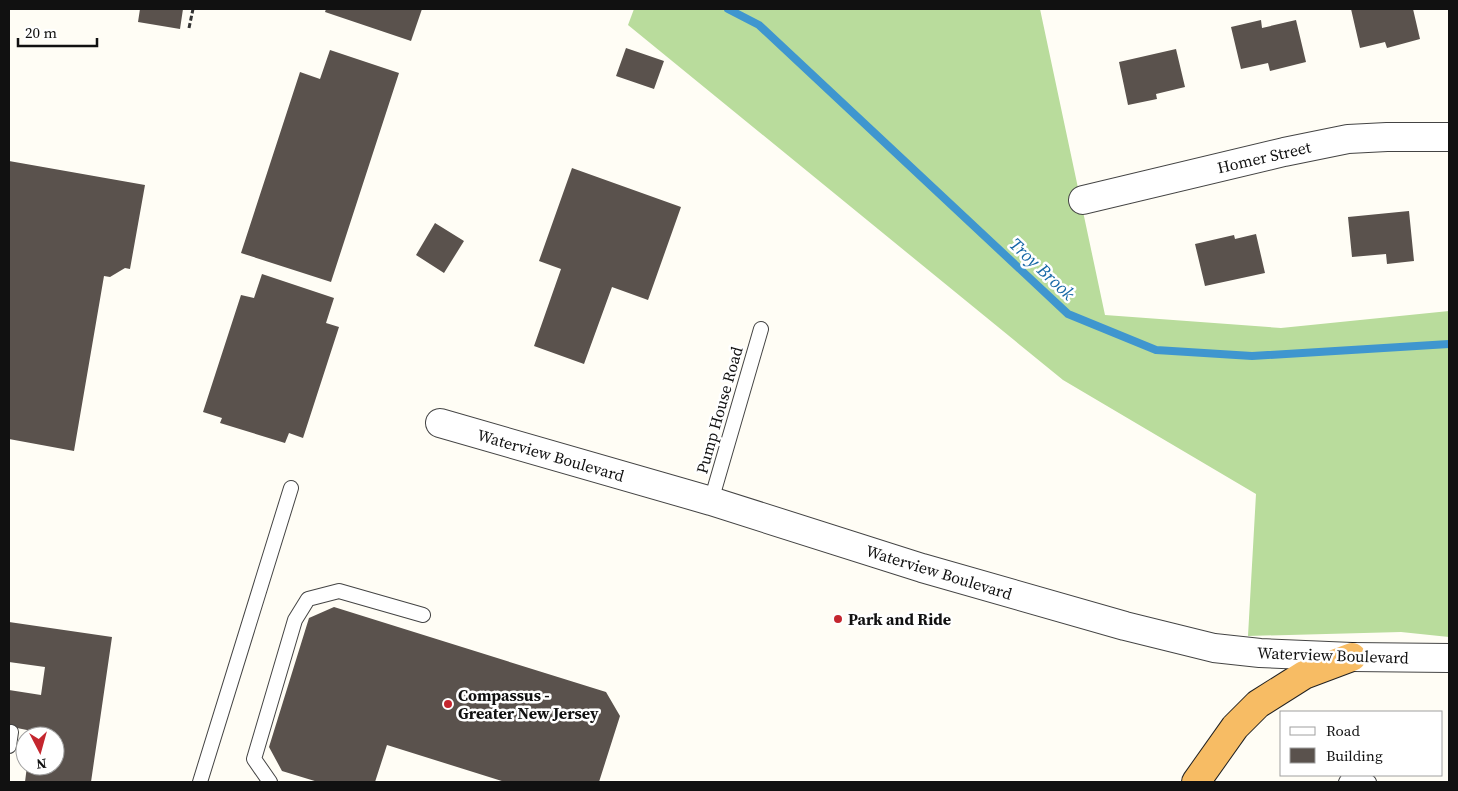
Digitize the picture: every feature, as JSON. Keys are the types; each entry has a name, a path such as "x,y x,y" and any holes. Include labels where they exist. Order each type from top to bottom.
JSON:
{"highway":[{"path":"1196,782 1235,727 1258,704 1304,675 1352,657"}],"street":[{"name":"Homer Street","path":"1083,200 1284,152 1348,139 1449,137"},
{"name":"Waterview Boulevard","path":"440,423 711,501 922,568 1125,626 1196,644 1260,653 1352,657 1449,658"}],"lane":[{"name":"Pump House Road","path":"711,501 761,329"},
{"path":"200,782 291,488"},
{"path":"270,782 254,759 295,620 308,599 339,591 424,615"},
{"path":"1346,782 1349,777 1369,782"}],"path":[{"path":"189,28 193,9"}],"green space":[{"path":"634,9 1040,9 1105,315 1281,328 1449,311 1449,637 1401,632 1248,636 1256,494 1063,380 628,25"}],"building":[{"path":"140,9 183,9 180,29 138,22"},
{"path":"326,9 422,9 411,41 325,12"},
{"path":"1351,9 1413,9 1420,39 1387,48 1385,42 1360,48"},
{"path":"1261,20 1262,28 1296,20 1306,62 1270,71 1268,63 1241,69 1231,27"},
{"path":"626,48 664,61 654,89 616,76"},
{"path":"1176,49 1185,87 1156,94 1157,99 1128,105 1119,62"},
{"path":"330,50 399,73 331,282 241,253 300,72 320,79"},
{"path":"9,161 145,185 130,269 125,268 110,277 104,276 74,451 9,439"},
{"path":"572,168 681,207 648,300 612,287 584,364 534,346 561,269 539,261"},
{"path":"1409,211 1414,261 1387,264 1386,254 1352,257 1348,217"},
{"path":"435,223 464,241 444,273 416,255"},
{"path":"1256,234 1265,273 1205,286 1195,244 1234,235 1235,239"},
{"path":"262,274 334,298 326,323 339,327 303,438 289,433 285,443 220,423 222,418 203,412 241,295 254,298"},
{"name":"Compassus - Greater New Jersey","path":"334,607 606,692 620,716 599,782 505,782 387,745 375,782 318,782 282,771 269,747 309,618"},
{"path":"9,622 112,637 91,782 25,782 26,776 65,776 65,726 15,726 15,729 9,733 9,690 41,695 45,667 9,662"}],"waterway":[{"name":"Troy Brook","path":"728,9 759,25 1068,314 1156,350 1252,356 1449,344"}],"place":[{"name":"Park and Ride","path":"838,619"},
{"name":"Compassus - Greater New Jersey","path":"448,704"}]}
